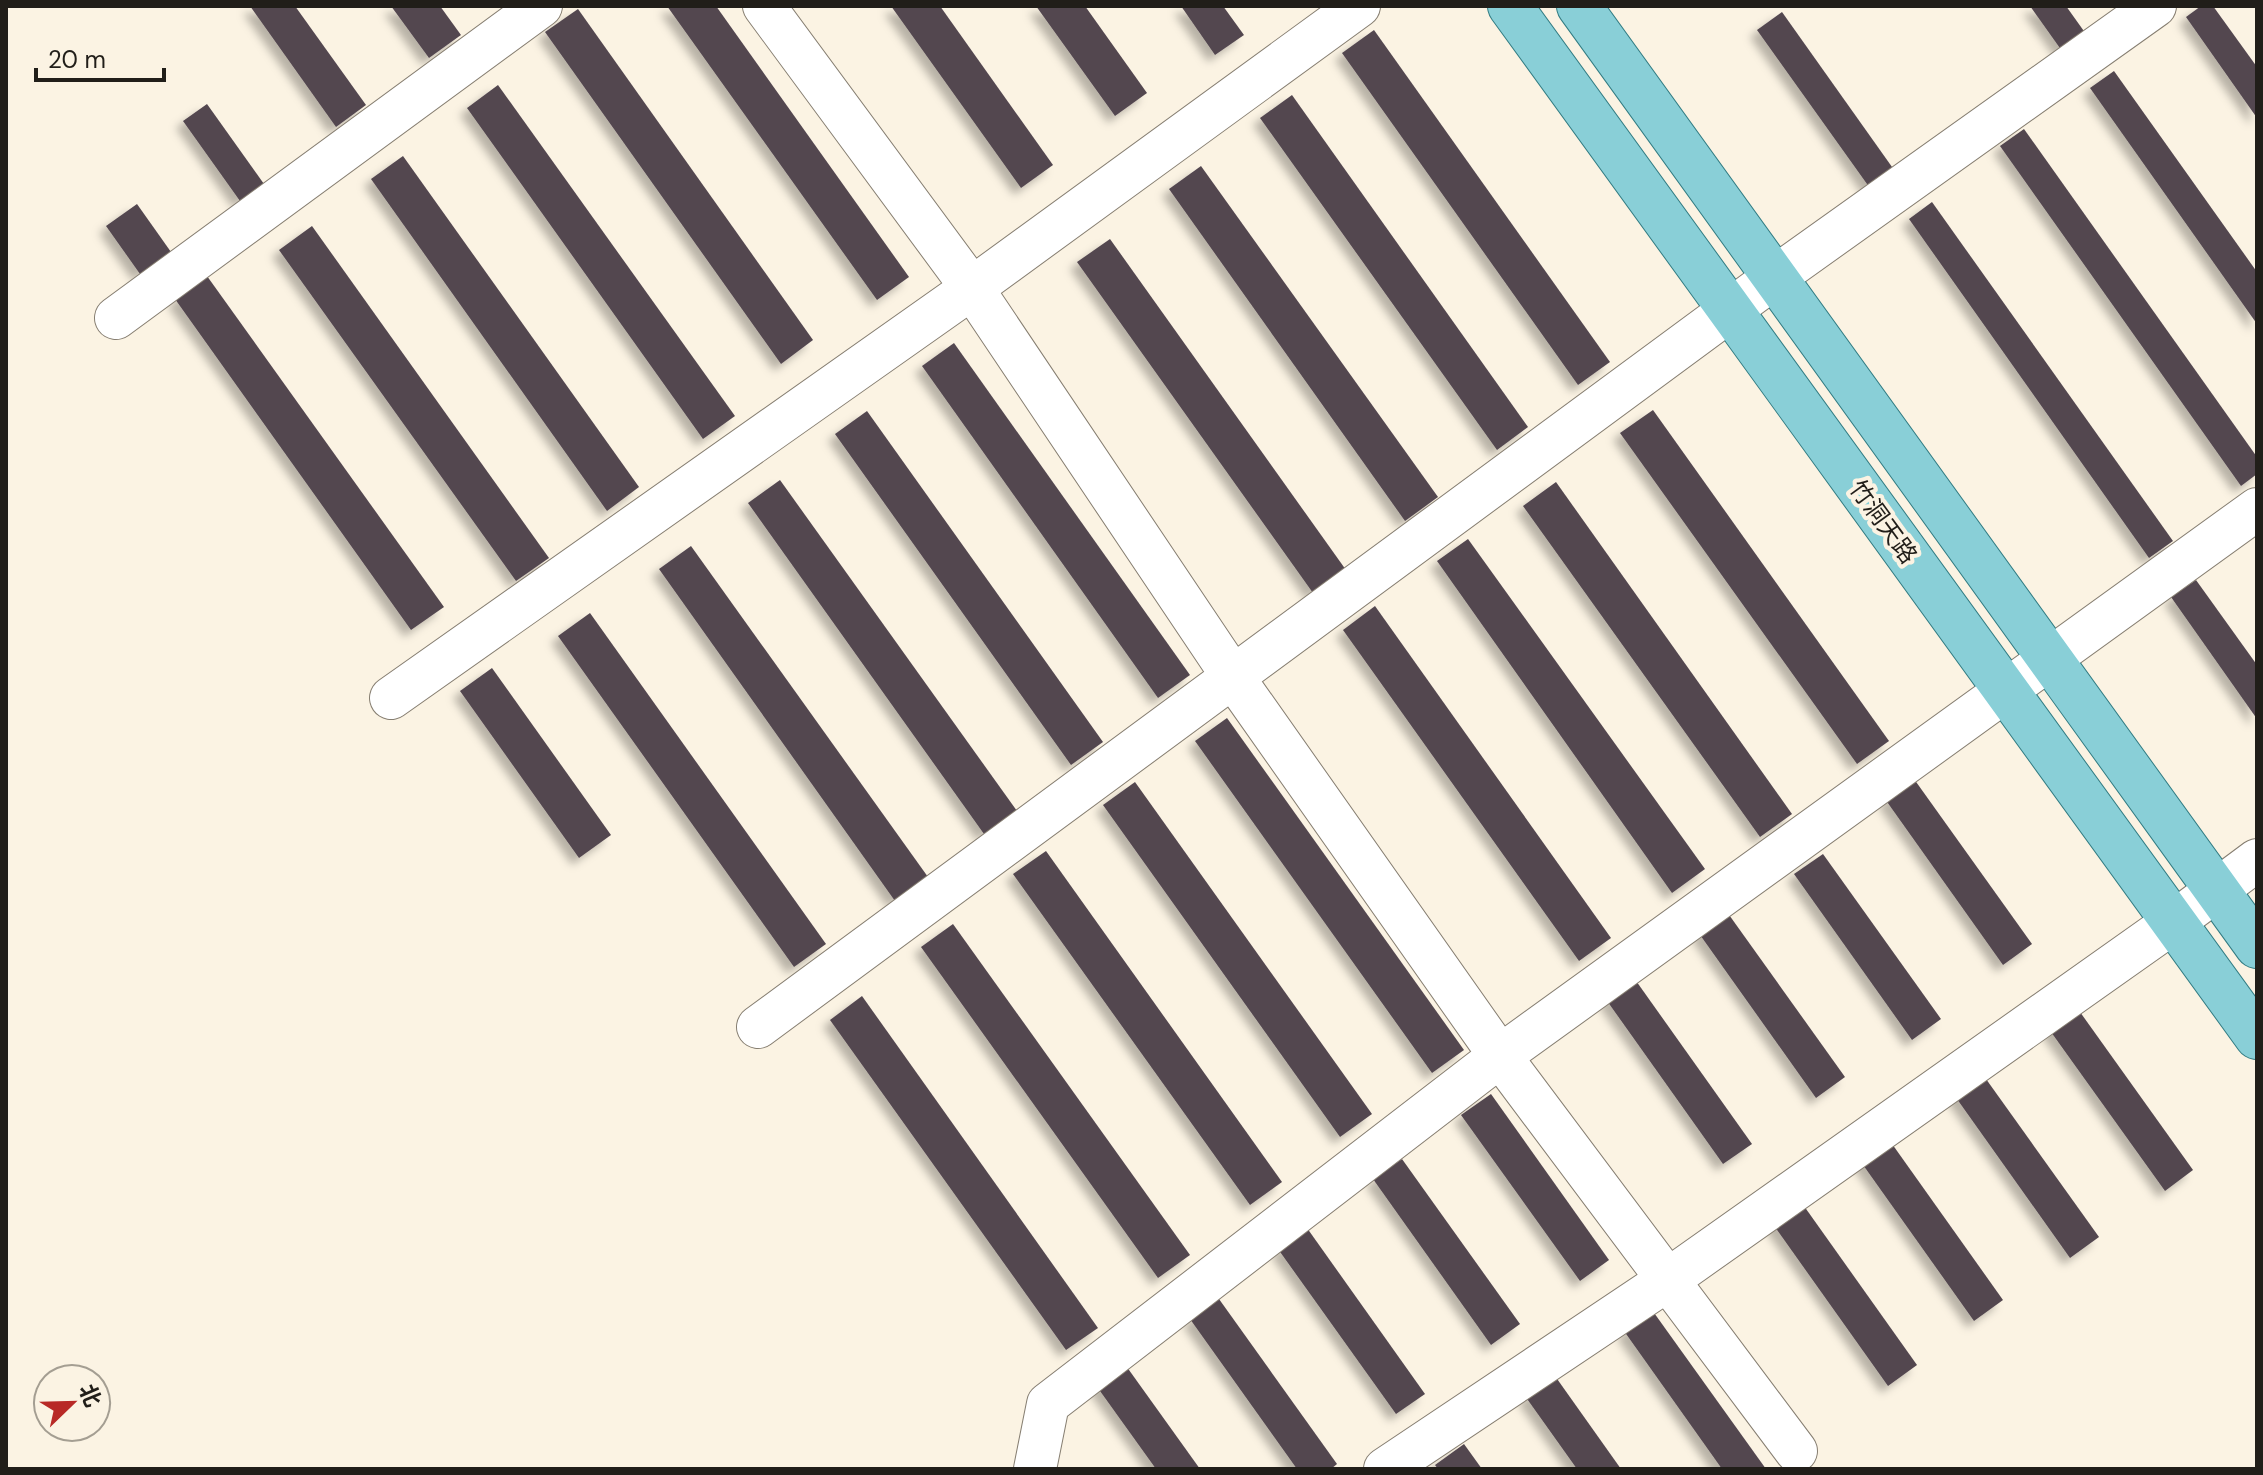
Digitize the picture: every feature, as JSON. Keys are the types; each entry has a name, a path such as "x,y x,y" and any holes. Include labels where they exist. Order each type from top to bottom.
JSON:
{"main road":[{"name":"竹洞天路","path":"1510,6 2257,1037"},
{"path":"1579,6 2257,946"}],"street":[{"path":"116,318 541,6"},
{"path":"764,6 972,288 1233,677 1500,1056 1796,1451"},
{"path":"391,698 972,288 1359,6"},
{"path":"758,1027 1775,277 2155,6"},
{"path":"1035,1469 1048,1404 1500,1056 2257,509"},
{"path":"1385,1469 1669,1279 2257,860"}],"building":[{"path":"250,6 295,6 366,105 336,127"},
{"path":"391,6 440,6 461,35 429,58"},
{"path":"667,6 716,6 909,277 877,300"},
{"path":"891,6 940,6 1053,165 1021,188"},
{"path":"1036,6 1085,6 1147,93 1115,116"},
{"path":"1181,6 1223,6 1244,35 1215,55"},
{"path":"2030,6 2066,6 2086,34 2062,51"},
{"path":"2201,6 2213,6 2257,67 2257,118 2186,17"},
{"path":"578,9 813,340 781,364 545,32"},
{"path":"1782,12 1897,174 1872,191 1757,30"},
{"path":"1374,30 1610,362 1578,385 1342,53"},
{"path":"2114,71 2257,272 2257,324 2090,88"},
{"path":"498,85 735,416 703,439 467,108"},
{"path":"1292,95 1528,427 1497,450 1260,118"},
{"path":"207,104 264,184 240,201 183,121"},
{"path":"2024,129 2257,457 2257,474 2241,486 2000,146"},
{"path":"403,156 639,487 607,511 371,179"},
{"path":"1201,166 1438,497 1405,521 1169,189"},
{"path":"1932,202 2173,541 2149,558 1909,219"},
{"path":"137,204 171,252 140,274 106,226"},
{"path":"312,226 549,558 516,581 279,250"},
{"path":"1110,239 1346,570 1313,593 1077,262"},
{"path":"207,276 444,607 411,630 175,299"},
{"path":"954,343 1190,675 1158,698 922,366"},
{"path":"1653,410 1889,741 1857,764 1620,433"},
{"path":"867,411 1103,742 1071,765 835,434"},
{"path":"780,480 1017,811 984,834 748,503"},
{"path":"1556,482 1792,814 1760,837 1523,506"},
{"path":"1468,539 1705,869 1672,893 1437,561"},
{"path":"691,546 928,877 895,901 659,569"},
{"path":"2196,580 2257,665 2257,719 2171,597"},
{"path":"1375,606 1611,938 1579,961 1343,630"},
{"path":"590,613 826,944 794,967 558,636"},
{"path":"492,668 611,835 579,858 460,691"},
{"path":"1227,718 1464,1050 1432,1073 1195,741"},
{"path":"1914,779 2032,944 2003,965 1885,799"},
{"path":"1135,782 1372,1114 1340,1137 1103,805"},
{"path":"1046,851 1282,1182 1250,1205 1013,874"},
{"path":"1823,854 1941,1019 1912,1040 1794,874"},
{"path":"1727,912 1845,1077 1816,1098 1698,932"},
{"path":"953,924 1190,1255 1158,1278 921,947"},
{"path":"1634,978 1752,1144 1723,1164 1605,998"},
{"path":"862,996 1098,1328 1066,1350 830,1020"},
{"path":"2075,1005 2193,1170 2165,1191 2046,1025"},
{"path":"1981,1072 2099,1237 2070,1258 1952,1092"},
{"path":"1491,1094 1609,1260 1580,1281 1461,1115"},
{"path":"1885,1134 2003,1300 1974,1321 1856,1155"},
{"path":"1402,1159 1520,1324 1491,1345 1373,1179"},
{"path":"1799,1199 1917,1365 1888,1386 1770,1220"},
{"path":"1307,1228 1425,1394 1396,1414 1278,1249"},
{"path":"1219,1299 1337,1464 1331,1469 1297,1469 1190,1319"},
{"path":"1652,1310 1766,1469 1722,1469 1624,1331"},
{"path":"1124,1363 1200,1469 1156,1469 1095,1384"},
{"path":"1555,1376 1621,1469 1577,1469 1525,1396"},
{"path":"1464,1444 1482,1469 1438,1469 1435,1465"}]}
